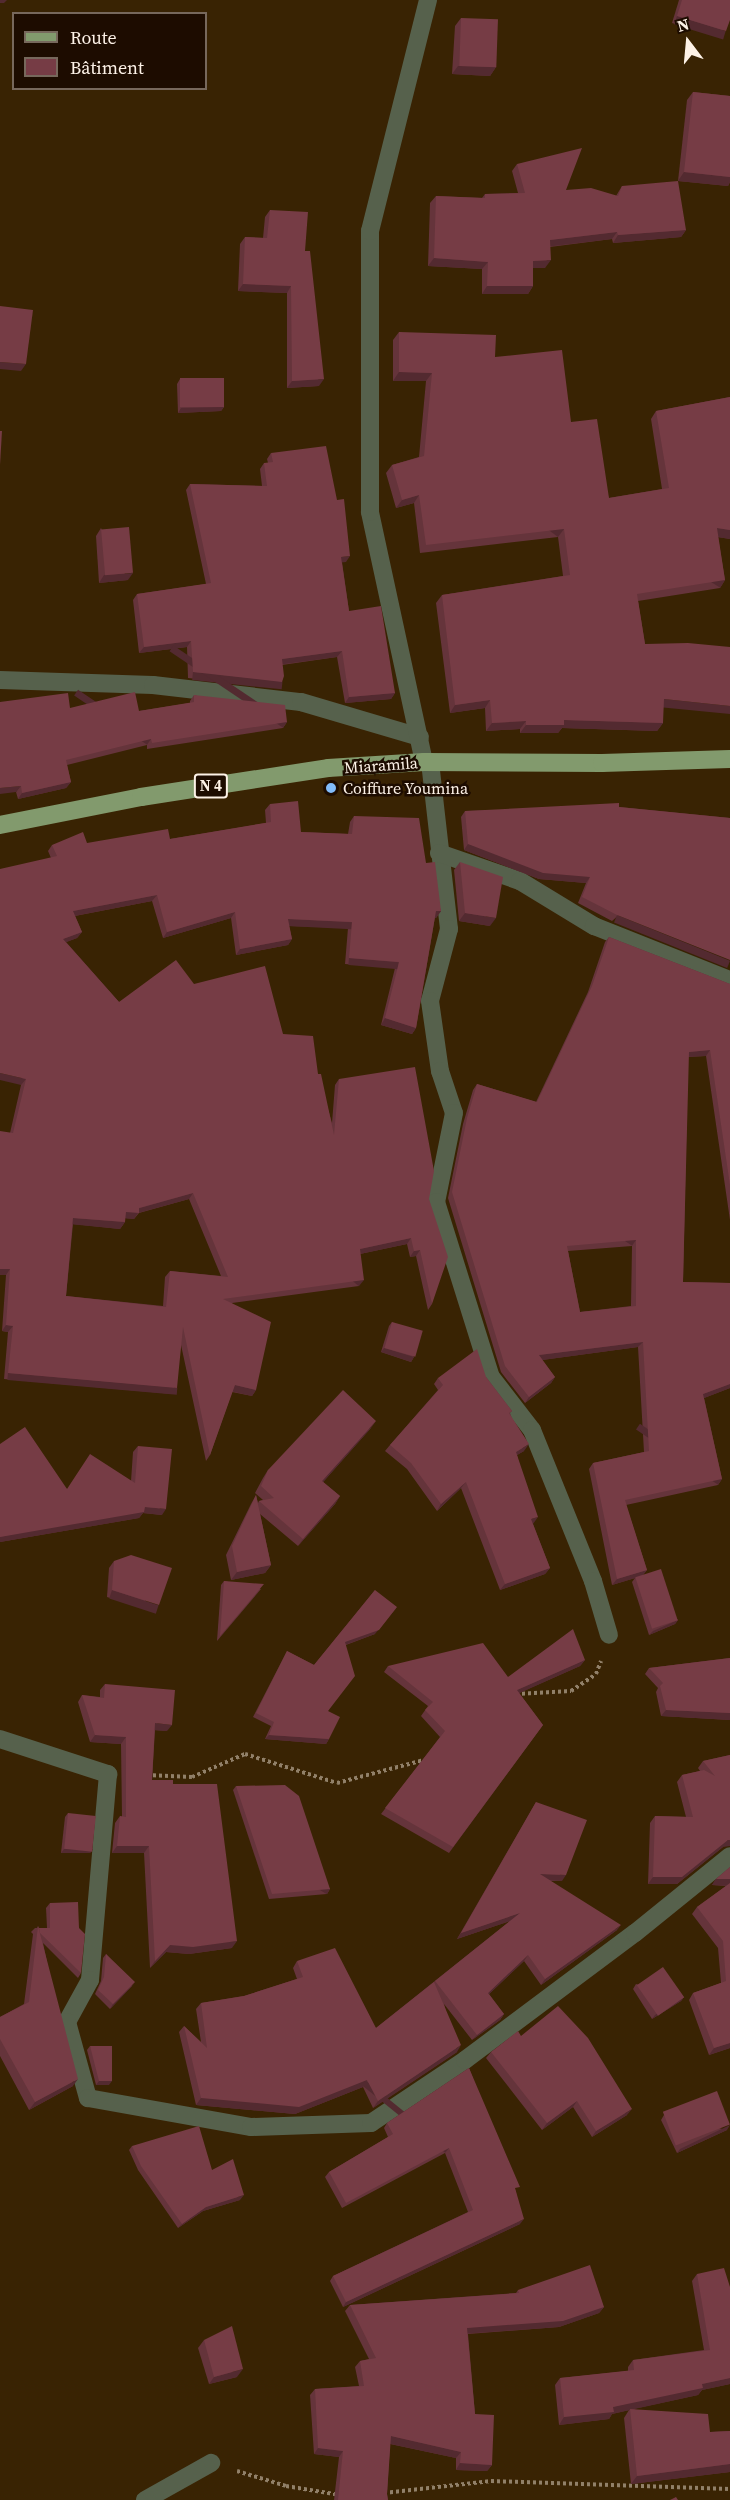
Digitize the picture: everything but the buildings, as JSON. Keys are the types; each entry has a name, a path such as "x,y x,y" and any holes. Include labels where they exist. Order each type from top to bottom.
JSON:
{"main road":[{"name":"Miaramila","path":"0,825 130,799 327,768 427,762 602,763 730,759"}],"street":[{"path":"428,0 370,231 370,512 427,762 448,929 430,1001 440,1071 454,1113 436,1202 491,1377 532,1430 593,1581 609,1635"},
{"path":"0,680 153,685 301,702 420,736"},
{"path":"439,853 520,881 594,926 730,980"},
{"path":"0,1739 108,1774 90,1980 67,2022 88,2098 251,2127 371,2123 465,2060 635,1933 730,1856"},
{"path":"146,2500 211,2463"}],"path":[{"path":"513,1694 571,1691 596,1674 609,1635"},
{"path":"108,1774 192,1777 245,1754 337,1783 428,1758"},
{"path":"211,2463 286,2486 349,2497"},
{"path":"373,2494 491,2481 730,2489"}],"place":[{"name":"Coiffure Youmina","path":"331,788"}]}
